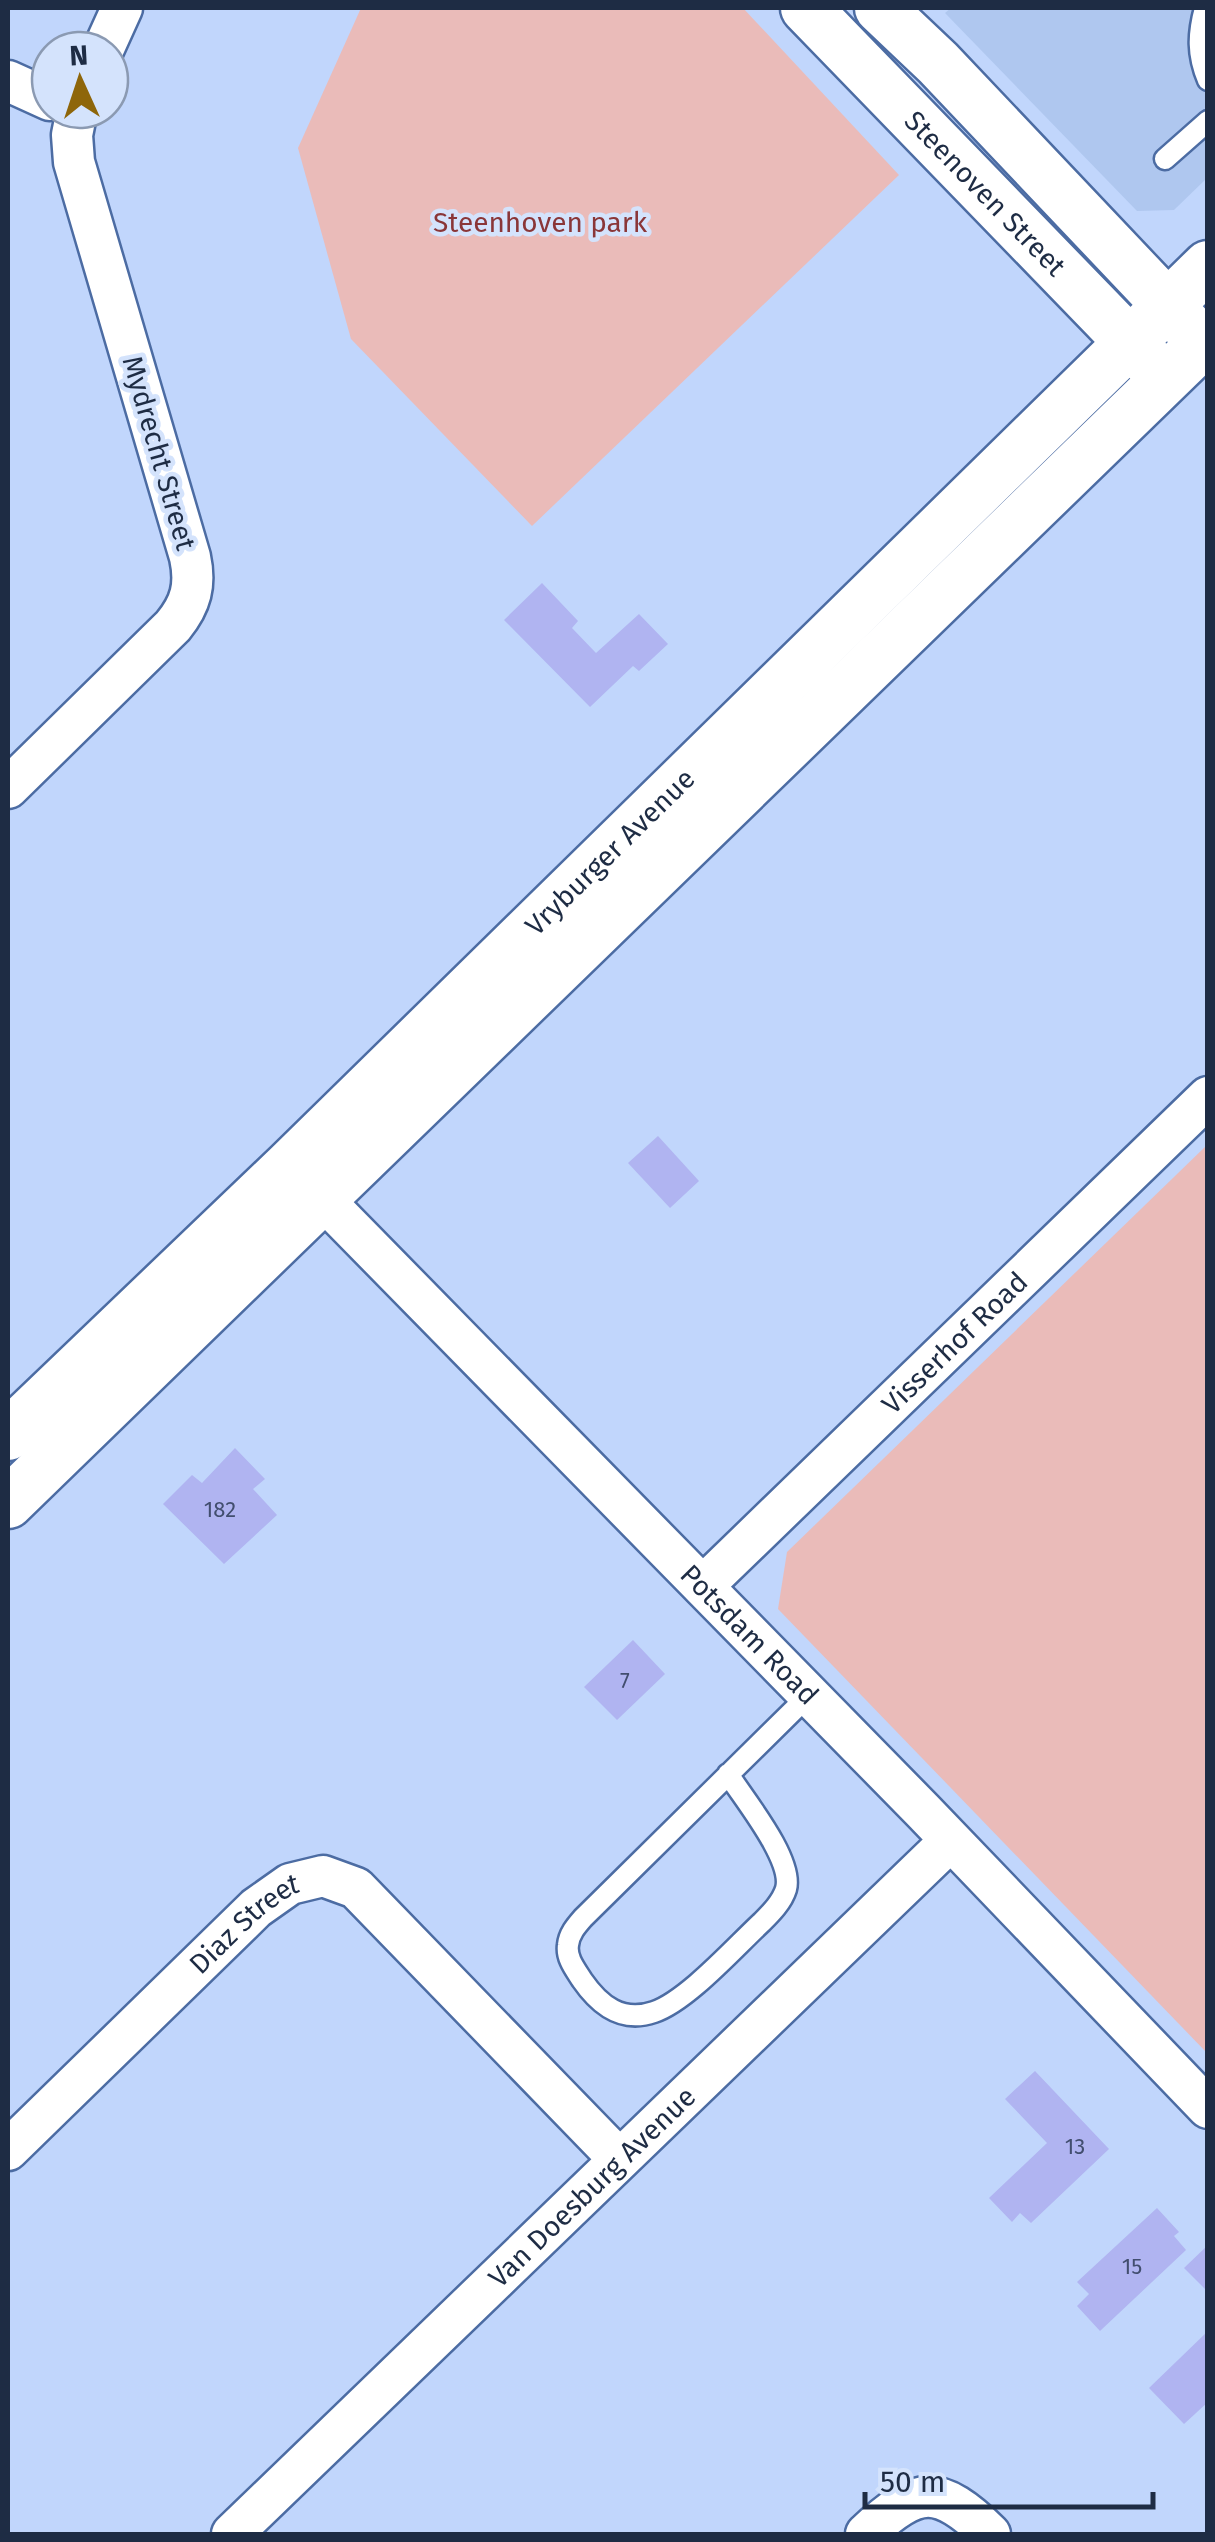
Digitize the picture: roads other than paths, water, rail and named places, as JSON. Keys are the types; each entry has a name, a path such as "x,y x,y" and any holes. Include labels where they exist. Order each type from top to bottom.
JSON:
{"street":[{"name":"Steenoven Street","path":"806,8 1164,378"},
{"name":"Steenoven Street","path":"880,8 1205,340"},
{"name":"Mydrecht Street","path":"8,788 173,626 185,612 194,582 190,556 74,162 71,130"},
{"name":"Vryburger Avenue","path":"8,1503 307,1182 1130,340 1208,266"},
{"name":"Vryburger Avenue","path":"8,1435 307,1182 1205,340"},
{"name":"Visserhof Road","path":"702,1586 1208,1097"},
{"name":"Potsdam Road","path":"307,1182 1208,2108"},
{"name":"Van Doesburg Avenue","path":"232,2534 950,1840"},
{"name":"Diaz Street","path":"8,2150 256,1908 290,1884 324,1876 356,1888 618,2158"},
{"path":"866,2534 893,2508 920,2497 954,2504 990,2534"}],"lane":[{"path":"1205,8 1198,34 1200,60 1208,80"},
{"path":"1165,159 1208,121"},
{"path":"728,1774 776,1848 786,1871 786,1888 776,1908 670,2006 628,2016 610,2010 593,1996 570,1963 566,1949 571,1933 728,1774 809,1695"}],"park label":[{"name":"Steenhoven park","path":"540,222"}]}
